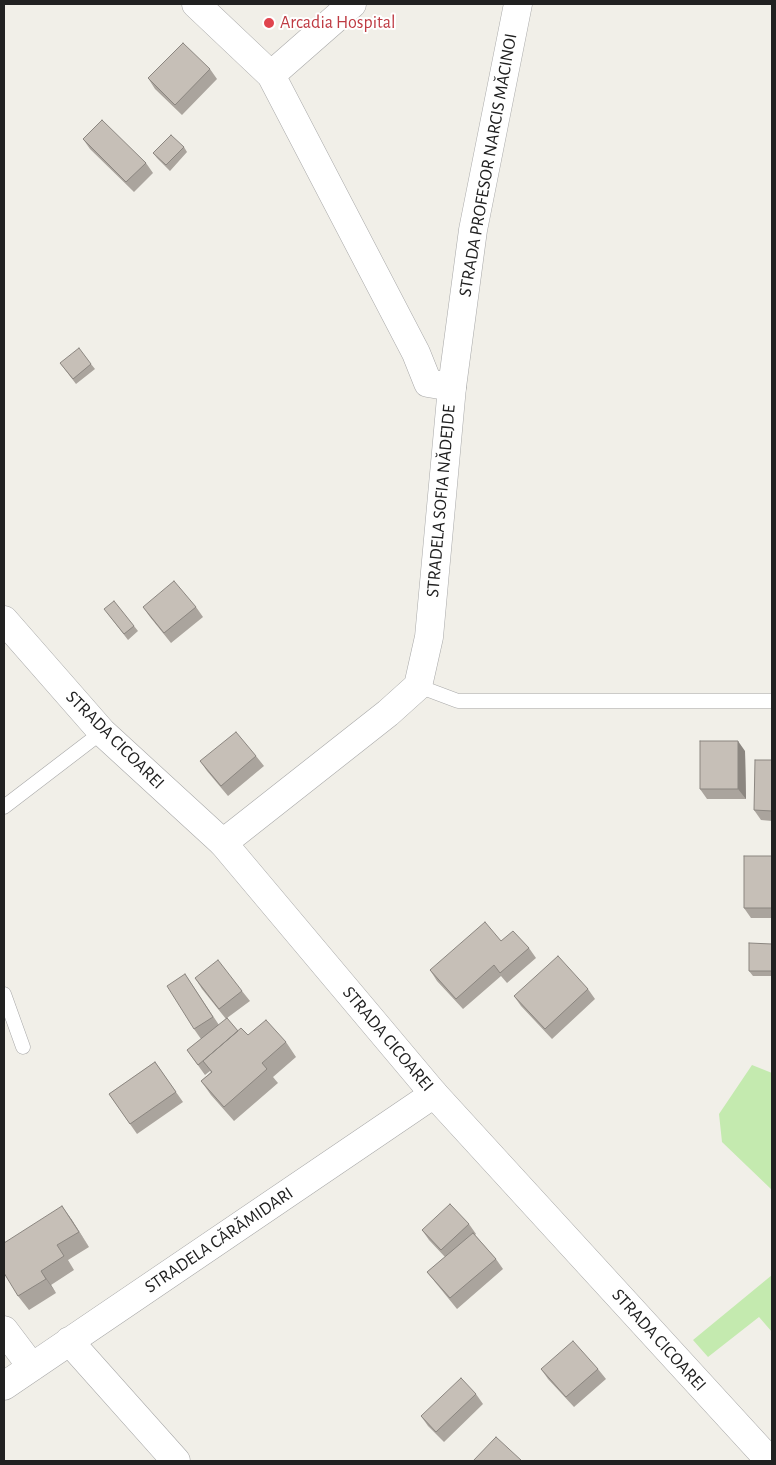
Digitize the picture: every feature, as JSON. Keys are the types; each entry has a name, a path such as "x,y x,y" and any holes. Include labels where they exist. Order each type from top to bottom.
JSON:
{"street":[{"name":"STRADELA SOFIA NĂDEJDE","path":"196,4 271,76 416,353 428,383 452,387 429,637 418,686"},
{"path":"271,76 352,4"},
{"name":"STRADA PROFESOR NARCIS MĂCINOI","path":"452,387 473,230 518,4"},
{"name":"STRADA CICOAREI","path":"4,620 102,732 223,843 434,1094 770,1461"},
{"path":"223,843 388,713 418,686"},
{"name":"STRADELA CĂRĂMIDARI","path":"4,1386 434,1094"},
{"path":"4,1330 32,1367"},
{"path":"69,1341 176,1461"}],"lane":[{"path":"418,686 458,701 772,701"},
{"path":"4,807 102,732"},
{"path":"4,994 23,1047"}],"green space":[{"path":"752,1065 772,1073 772,1190 722,1142 719,1114"},
{"path":"772,1275 772,1332 759,1317 708,1357 693,1340"}],"building":[{"path":"183,43 210,69 175,105 148,78"},
{"path":"102,120 146,163 126,182 83,139"},
{"path":"171,135 184,147 166,165 153,153"},
{"path":"79,348 91,364 73,379 60,363"},
{"path":"174,581 196,607 164,633 143,607"},
{"path":"114,601 134,626 124,634 104,609"},
{"path":"236,732 256,756 221,786 200,761"},
{"path":"700,741 738,741 738,789 700,789"},
{"path":"755,760 772,760 772,811 754,810"},
{"path":"744,856 772,856 772,908 744,908"},
{"path":"485,922 501,941 513,931 529,948 500,973 494,965 456,999 430,970"},
{"path":"749,943 772,944 772,971 749,971"},
{"path":"558,956 588,989 545,1029 514,996"},
{"path":"218,960 242,991 219,1009 195,978"},
{"path":"185,974 213,1017 194,1029 167,986"},
{"path":"227,1018 238,1031 198,1065 187,1050"},
{"path":"266,1020 286,1042 262,1063 267,1069 224,1107 201,1081 212,1072 203,1061 241,1028 248,1035"},
{"path":"155,1062 176,1092 130,1124 109,1094"},
{"path":"450,1204 469,1224 441,1250 422,1230"},
{"path":"62,1206 79,1232 57,1245 64,1256 41,1271 46,1279 18,1296 4,1273 4,1243"},
{"path":"473,1233 496,1259 450,1298 427,1272"},
{"path":"573,1341 598,1369 566,1397 541,1369"},
{"path":"461,1378 476,1394 436,1432 421,1416"},
{"path":"496,1437 522,1461 473,1461"}],"place":[{"name":"Arcadia Hospital","path":"269,23"}]}
